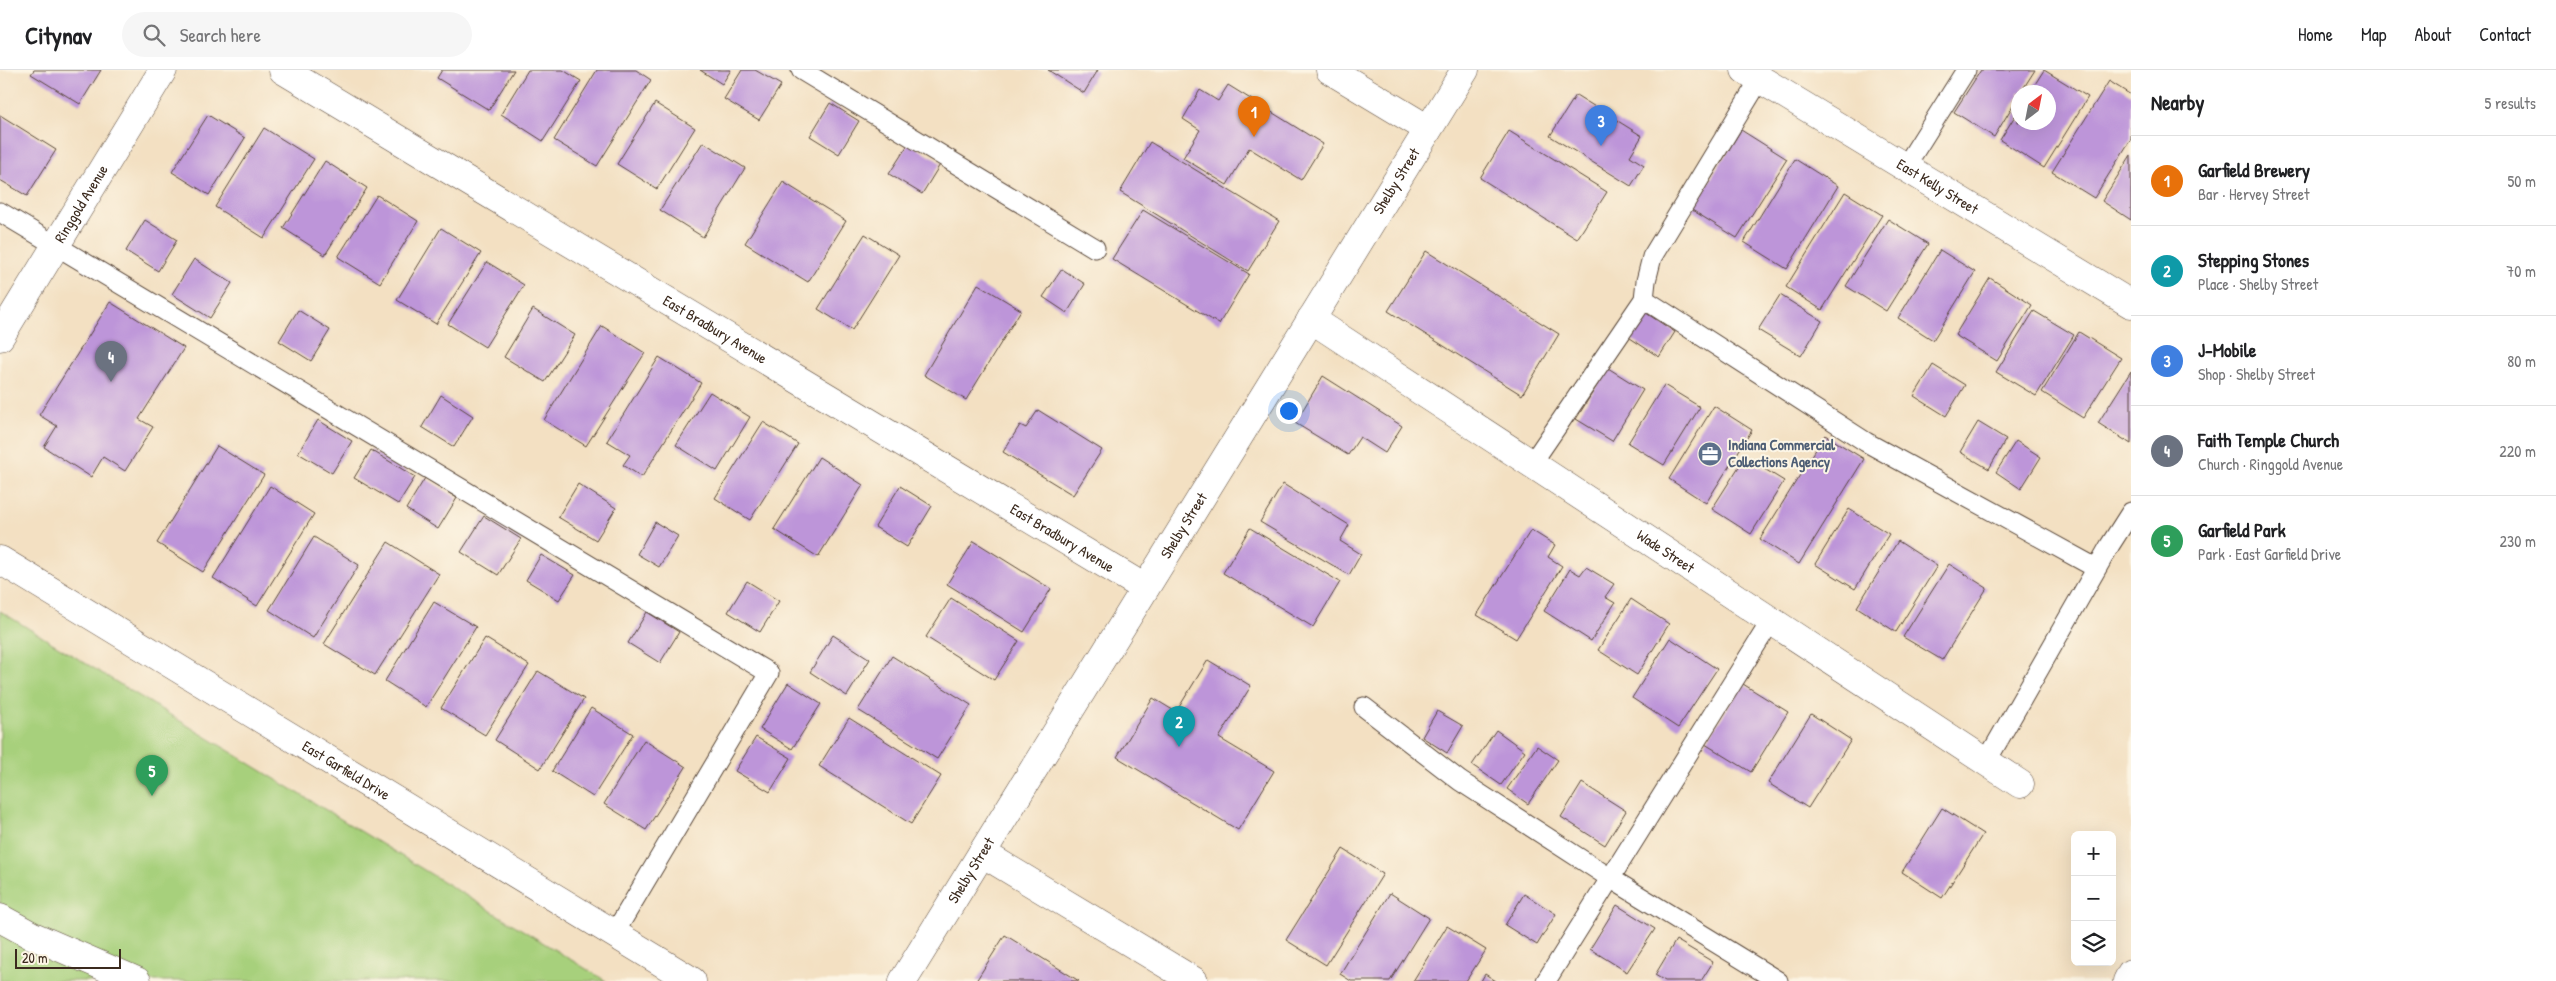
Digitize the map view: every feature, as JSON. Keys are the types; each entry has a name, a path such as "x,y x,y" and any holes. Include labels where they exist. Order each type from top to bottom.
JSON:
{"main road":[{"name":"Ringgold Avenue","path":"0,338 164,70"},
{"name":"East Bradbury Avenue","path":"284,70 1145,588"},
{"path":"1330,70 1428,129"},
{"name":"Shelby Street","path":"903,981 1465,70"},
{"name":"East Kelly Street","path":"1752,75 2131,304"},
{"name":"Wade Street","path":"1311,319 2020,784"},
{"name":"East Garfield Drive","path":"0,560 692,981"},
{"path":"982,853 1194,981"},
{"path":"0,918 31,935 137,981"},
{"path":"2127,981 2131,973"}],"lane":[{"path":"801,70 1095,248"},
{"path":"1905,167 1966,70"},
{"path":"1532,463 1644,299 1646,280 1652,257 1752,75"},
{"path":"0,212 769,673 614,934"},
{"path":"1644,299 1866,442 2096,568"},
{"path":"1986,762 2096,568 2131,512"},
{"path":"1546,981 1771,621"},
{"path":"1364,707 1460,781 1610,878 1778,981"}],"green space":[{"path":"0,611 606,981 0,981"}],"building":[{"path":"34,70 101,70 80,104 31,74"},
{"path":"442,70 514,70 489,110 437,78"},
{"path":"528,70 563,70 581,81 543,141 501,114"},
{"path":"597,70 636,70 651,80 597,166 554,140"},
{"path":"700,70 731,70 722,84"},
{"path":"742,70 755,70 781,85 759,120 724,99"},
{"path":"1048,70 1098,70 1084,93"},
{"path":"1981,70 2035,70 2025,85 2011,85 2011,109 1994,137 1954,112"},
{"path":"2044,70 2088,97 2044,168 2000,140 2011,122 2011,130 2056,130 2056,85 2034,85"},
{"path":"2109,81 2131,95 2131,139 2094,198 2052,172"},
{"path":"1228,85 1323,144 1301,180 1249,148 1227,185 1183,158 1200,130 1183,119 1200,90 1218,101"},
{"path":"1576,95 1642,136 1630,156 1644,165 1631,186 1550,136"},
{"path":"655,103 695,128 657,189 617,164"},
{"path":"830,103 859,121 839,154 810,136"},
{"path":"0,115 56,150 27,196 0,180"},
{"path":"208,115 245,138 209,195 172,172"},
{"path":"264,128 314,159 264,238 215,207"},
{"path":"1741,130 1787,159 1737,238 1692,210"},
{"path":"1509,131 1607,192 1577,239 1480,178"},
{"path":"703,142 745,168 703,237 660,210"},
{"path":"1150,142 1279,221 1248,271 1120,192"},
{"path":"909,143 941,163 922,194 889,174"},
{"path":"2131,155 2131,220 2102,201"},
{"path":"1795,159 1838,186 1787,269 1744,242"},
{"path":"325,161 367,188 325,255 283,228"},
{"path":"783,182 846,221 808,282 745,243"},
{"path":"1845,192 1882,215 1822,310 1786,287"},
{"path":"377,195 418,221 380,283 338,257"},
{"path":"1143,210 1249,274 1219,324 1112,259"},
{"path":"1888,219 1928,244 1886,311 1846,286"},
{"path":"145,220 177,240 158,271 126,251"},
{"path":"441,228 481,253 436,324 397,300"},
{"path":"865,234 899,255 852,330 818,309"},
{"path":"1940,250 1975,272 1933,340 1898,318"},
{"path":"1426,251 1559,334 1522,395 1388,311"},
{"path":"194,259 232,283 210,318 172,294"},
{"path":"487,262 524,285 485,347 448,324"},
{"path":"1062,269 1085,284 1067,313 1043,297"},
{"path":"1990,278 2032,305 1997,361 1955,335"},
{"path":"978,284 1021,310 966,400 924,375"},
{"path":"1780,295 1822,321 1801,356 1758,330"},
{"path":"110,302 184,348 139,419 153,427 125,471 103,457 91,477 44,447 57,426 39,415"},
{"path":"533,309 575,335 545,382 504,357"},
{"path":"298,310 330,330 311,361 279,341"},
{"path":"1643,311 1675,332 1659,357 1627,336"},
{"path":"2034,311 2074,335 2036,396 1996,372"},
{"path":"602,326 645,353 586,446 544,420"},
{"path":"2079,332 2121,358 2083,418 2042,392"},
{"path":"659,357 701,383 642,477 623,465 630,455 607,441"},
{"path":"1933,365 1965,385 1946,416 1914,396"},
{"path":"1608,368 1643,390 1612,441 1576,419"},
{"path":"2131,371 2131,444 2098,423"},
{"path":"1323,376 1402,426 1385,453 1360,437 1348,455 1295,423"},
{"path":"1664,385 1700,407 1664,465 1628,443"},
{"path":"710,392 750,417 717,471 676,445"},
{"path":"441,395 473,416 454,447 422,427"},
{"path":"1714,406 1752,430 1706,503 1669,479"},
{"path":"1038,410 1102,450 1073,495 1003,452 1020,425 1026,428"},
{"path":"318,420 352,441 332,473 298,453"},
{"path":"763,422 798,444 750,520 715,498"},
{"path":"1978,422 2006,439 1989,469 1960,452"},
{"path":"1825,435 1864,459 1799,564 1760,539"},
{"path":"2016,441 2041,457 2021,489 1996,472"},
{"path":"217,446 264,475 203,572 157,543"},
{"path":"371,450 415,477 398,504 354,478"},
{"path":"819,457 863,485 818,557 774,529"},
{"path":"1745,457 1784,481 1751,534 1712,509"},
{"path":"425,478 457,498 438,529 406,509"},
{"path":"578,484 616,508 596,540 558,517"},
{"path":"1283,484 1349,525 1340,541 1361,554 1349,575 1260,522"},
{"path":"270,486 314,514 257,606 213,578"},
{"path":"900,486 932,506 907,547 875,527"},
{"path":"1849,509 1889,534 1855,589 1815,564"},
{"path":"484,516 521,539 498,575 461,552"},
{"path":"655,522 678,536 659,567 637,554"},
{"path":"1250,528 1340,582 1313,627 1223,573"},
{"path":"1531,530 1555,545 1548,557 1562,566 1516,639 1477,615"},
{"path":"314,537 359,565 313,638 269,610"},
{"path":"974,541 1051,589 1024,632 947,584"},
{"path":"1898,541 1937,566 1896,632 1857,607"},
{"path":"388,542 439,574 375,675 324,644"},
{"path":"541,555 575,575 559,600 526,580"},
{"path":"1949,564 1987,588 1942,660 1903,637"},
{"path":"1586,567 1614,584 1605,597 1615,603 1591,641 1544,611 1570,569 1580,575"},
{"path":"747,581 779,601 760,632 728,612"},
{"path":"951,598 1019,641 994,680 926,637"},
{"path":"1631,599 1669,624 1637,675 1598,650"},
{"path":"434,602 476,627 426,707 385,681"},
{"path":"647,612 679,632 660,663 628,643"},
{"path":"833,635 870,659 847,696 810,672"},
{"path":"485,638 529,665 485,735 441,708"},
{"path":"1670,638 1717,669 1678,728 1632,698"},
{"path":"892,656 971,705 937,759 858,710"},
{"path":"1208,660 1251,686 1219,738 1274,771 1238,830 1117,757 1153,698 1176,712"},
{"path":"538,671 584,699 540,769 495,740"},
{"path":"788,683 821,704 792,749 760,729"},
{"path":"1743,684 1788,712 1751,772 1705,744"},
{"path":"591,708 633,734 593,797 552,771"},
{"path":"1437,711 1463,726 1447,753 1422,737"},
{"path":"1811,714 1851,740 1808,808 1768,783"},
{"path":"849,718 941,776 911,824 819,766"},
{"path":"1496,730 1525,751 1501,785 1472,765"},
{"path":"756,737 791,758 770,792 735,771"},
{"path":"644,740 686,767 646,830 604,804"},
{"path":"1537,746 1558,760 1528,804 1507,789"},
{"path":"1582,783 1626,811 1605,845 1561,817"},
{"path":"1942,808 1983,834 1942,898 1902,872"},
{"path":"1343,849 1383,874 1326,965 1286,940"},
{"path":"1390,893 1429,918 1390,981 1351,981 1340,974"},
{"path":"1524,894 1556,914 1537,945 1505,925"},
{"path":"1617,905 1655,929 1627,972 1590,949"},
{"path":"1447,926 1486,950 1466,981 1413,981"},
{"path":"1005,935 1079,981 976,981"},
{"path":"1676,940 1713,962 1701,981 1665,981 1655,975"},
{"path":"1485,974 1496,981 1481,981"}],"place":[{"name":"Garfield Brewery","path":"1254,137"},
{"name":"J-Mobile","path":"1601,146"},
{"name":"Faith Temple Church","path":"111,382"},
{"name":"Indiana Commercial Collections Agency","path":"1710,454"},
{"name":"Stepping Stones","path":"1179,747"},
{"name":"Garfield Park","path":"152,796"}]}
